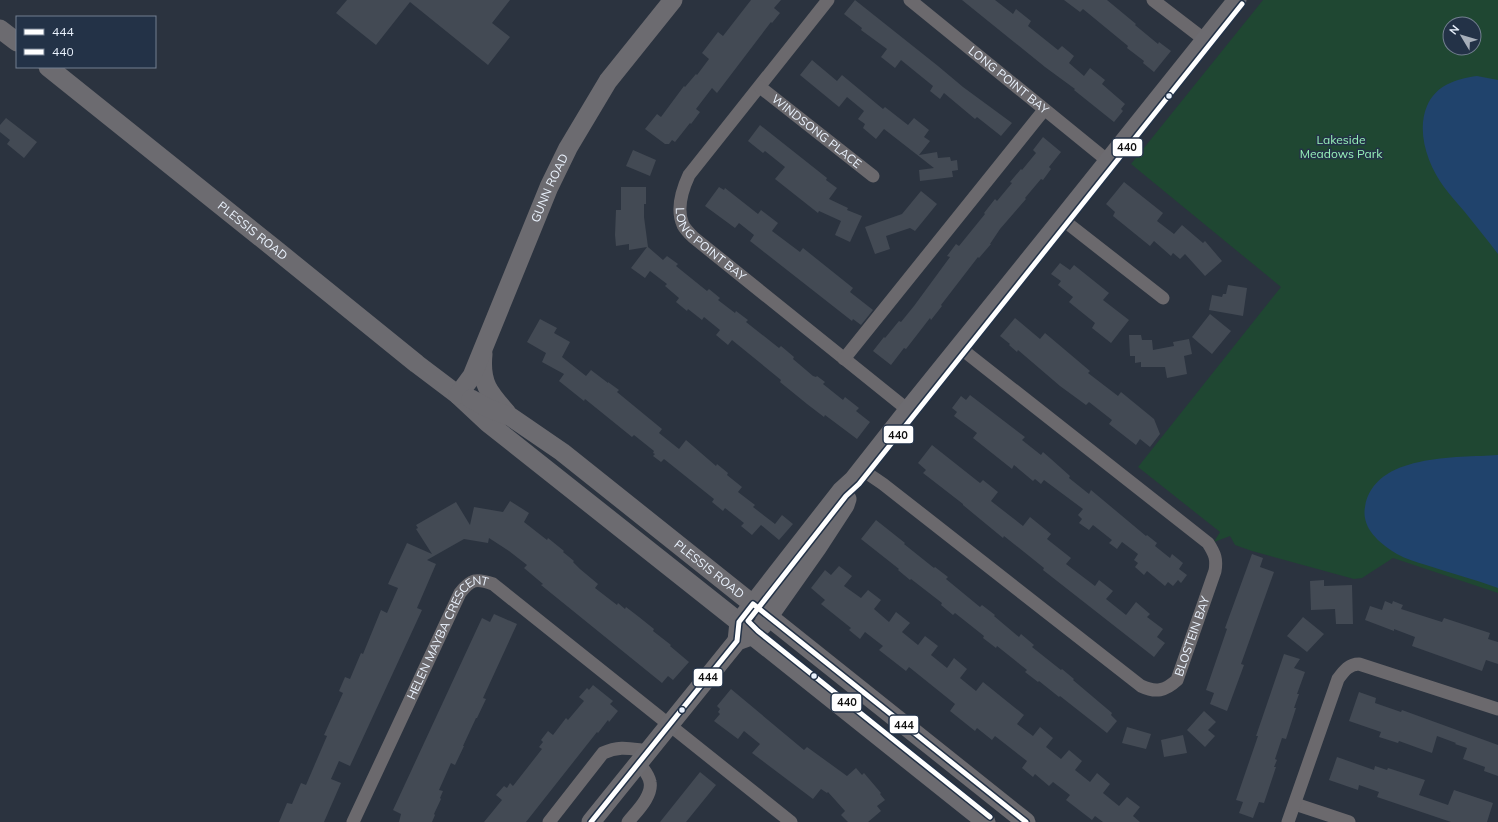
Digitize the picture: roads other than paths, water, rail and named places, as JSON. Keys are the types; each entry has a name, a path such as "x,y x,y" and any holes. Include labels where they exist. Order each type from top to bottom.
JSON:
{"main road":[{"name":"GUNN ROAD","path":"458,395 472,376 548,187 568,148 608,81 673,0"},
{"path":"986,822 745,638 739,622 841,491 857,475 1237,0"},
{"path":"0,29 16,41"},
{"name":"PLESSIS ROAD","path":"49,68 417,364 458,395 488,423 739,622"},
{"path":"484,345 482,375 484,382 488,391 511,418"},
{"name":"PLESSIS ROAD","path":"458,395 476,401 511,418 562,452 1026,822"},
{"path":"591,822 669,725 745,638 769,617 813,554 845,504 857,475"}],"street":[{"name":"LONG POINT BAY","path":"828,0 689,175 682,189 680,214 683,226 693,237 908,410"},
{"name":"LONG POINT BAY","path":"910,0 1108,161"},
{"path":"1153,0 1205,40"},
{"name":"WINDSONG PLACE","path":"760,87 873,176"},
{"path":"844,359 1044,110"},
{"path":"1062,219 1163,298"},
{"name":"BLOSTEIN BAY","path":"857,475 884,484 1141,686 1156,690 1168,688 1177,680 1215,571 1217,562 1208,543 959,348"},
{"name":"HELEN MAYBA CRESCENT","path":"353,822 460,593 467,583 480,580 493,584 669,725"},
{"path":"1288,822 1338,679 1345,670 1353,664 1359,664 1498,709"},
{"path":"669,725 791,822"},
{"path":"549,822 603,753 613,749 622,748 644,757 651,789 644,802 628,822"},
{"path":"1295,804 1349,822"}],"water":[{"path":"1477,76 1498,80 1498,254 1438,178 1429,159 1423,137 1424,116 1427,106 1436,93 1441,88 1454,81"},
{"path":"1498,455 1498,588 1415,562 1397,554 1379,541 1369,529 1366,522 1365,507 1372,489 1384,477 1400,468 1420,462 1461,457"}],"park label":[{"name":"Lakeside Meadows Park","path":"1341,147"}]}
